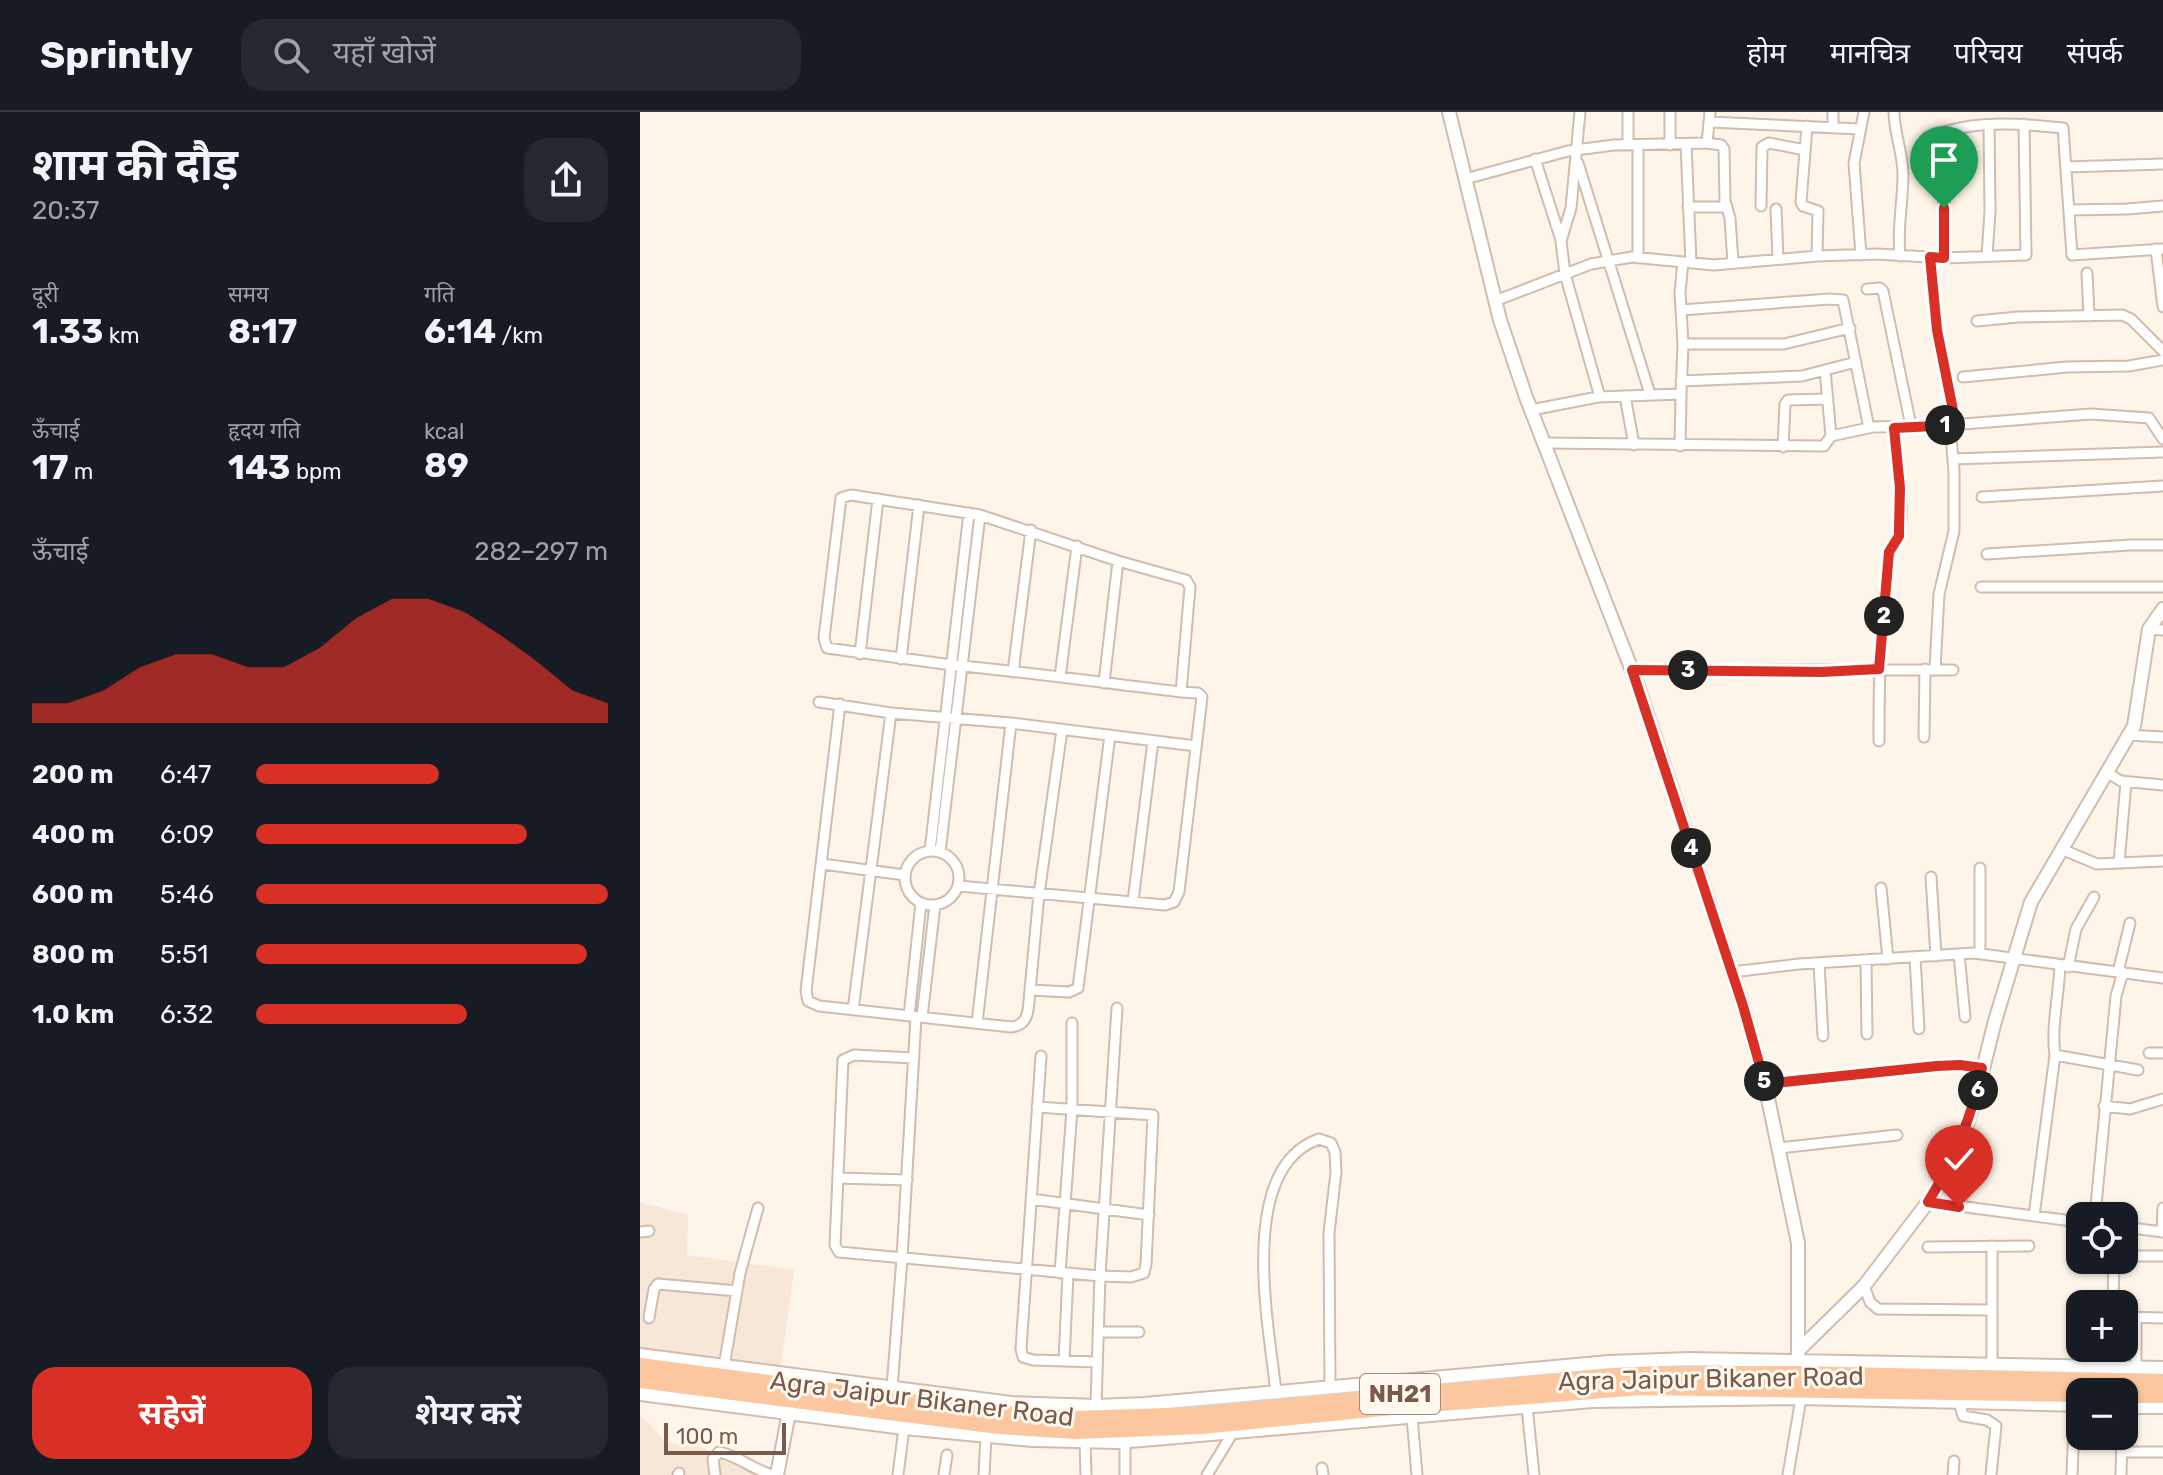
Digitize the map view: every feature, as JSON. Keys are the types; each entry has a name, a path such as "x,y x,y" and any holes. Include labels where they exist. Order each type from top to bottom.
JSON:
{"highway":[{"name":"Agra Jaipur Bikaner Road","path":"640,1366 792,1398 862,1389 1040,1418 1198,1415 1601,1377 1799,1374 2163,1382"},
{"name":"Agra Jaipur Bikaner Road","path":"640,1380 999,1426 1106,1431 1596,1395 1799,1374 2066,1398"},
{"path":"2138,1395 2163,1395"}],"street":[{"path":"1449,112 1495,301 1531,410 1632,670 1732,972 1765,1084 1798,1243 1799,1374 1788,1475"},
{"path":"1561,241 1571,208 1580,112"},
{"path":"1628,112 1633,145 1638,258"},
{"path":"1670,112 1670,145"},
{"path":"1754,112 1755,123"},
{"path":"1796,112 1802,126 1805,150 1801,202 1803,206 1818,211 1817,256"},
{"path":"1833,112 1833,127"},
{"path":"1861,255 1854,163 1864,112"},
{"path":"1894,112 1904,176 1898,229 1900,256"},
{"path":"1707,143 1710,117 1859,129"},
{"path":"1495,301 1591,264 1638,258 1733,263 1817,256 1944,258 2026,255 2024,124"},
{"path":"1944,258 1944,132 1989,125 2024,124 2063,128 2072,255 2160,249 2163,307"},
{"path":"1987,256 1989,125"},
{"path":"1761,206 1762,147 1769,143 1805,150"},
{"path":"1680,446 1681,310 1687,262 1686,144"},
{"path":"1465,179 1535,159 1633,145 1721,145 1724,149 1726,207 1730,218 1733,263"},
{"path":"1577,154 1650,394"},
{"path":"1535,159 1561,241 1565,274 1600,397"},
{"path":"2066,167 2163,164"},
{"path":"2069,210 2163,206"},
{"path":"1688,207 1726,207"},
{"path":"1776,209 1778,259"},
{"path":"1924,737 1939,594 1954,531 1953,425 1937,330 1930,257"},
{"path":"2087,273 2089,316"},
{"path":"1867,289 1880,288 1883,291 1911,426"},
{"path":"1681,310 1838,299 1845,305 1869,428"},
{"path":"1977,321 2018,317 2127,317 2163,351"},
{"path":"1683,344 1784,344 1850,328"},
{"path":"1963,377 2067,367 2129,366 2163,360"},
{"path":"1681,381 1785,378 1856,362"},
{"path":"1544,443 1824,446 1831,436 1825,370"},
{"path":"1531,410 1600,397 1681,394"},
{"path":"1625,396 1634,445"},
{"path":"1783,447 1785,404 1788,400 1828,399"},
{"path":"1831,436 1869,428 2091,414 2149,418 2163,439"},
{"path":"1879,741 1879,669 1889,552 1899,536 1900,488 1894,428"},
{"path":"1953,459 2163,452"},
{"path":"1982,497 2163,486"},
{"path":"959,886 1165,905 1177,899 1202,697 1198,693 1181,692 957,666 830,649 825,645 824,638 840,502 847,495 974,514 1189,582 1181,692"},
{"path":"860,654 878,499"},
{"path":"901,659 919,505"},
{"path":"935,851 974,514"},
{"path":"1013,672 1031,530"},
{"path":"1987,554 2163,545"},
{"path":"1060,677 1077,546"},
{"path":"1104,683 1118,561"},
{"path":"1981,587 2163,587"},
{"path":"1799,1374 1928,1202 1949,1169 1976,1097 2031,902 2134,726 2163,609"},
{"path":"1632,670 1953,670"},
{"path":"819,702 891,713 1011,723 1196,746"},
{"path":"840,704 806,997 812,1004 853,1010 1011,1027 1021,1025 1026,1019 1039,894 1062,730"},
{"path":"853,1010 891,713"},
{"path":"977,1023 1011,723"},
{"path":"1030,990 1069,992 1078,988 1110,735"},
{"path":"2128,735 2163,737"},
{"path":"1133,901 1153,741"},
{"path":"2106,772 2126,782 2163,785"},
{"path":"2119,863 2126,782"},
{"path":"2061,849 2097,864 2163,861"},
{"path":"935,851 957,865 959,886 950,899 935,905 921,903 908,891 905,875 911,860 919,854 935,851"},
{"path":"822,864 905,875"},
{"path":"1980,868 1980,954"},
{"path":"1931,877 1936,956"},
{"path":"1881,888 1888,959"},
{"path":"2034,1216 2055,1055 2052,1034 2064,966 2076,929 2094,897"},
{"path":"892,1388 907,1180 921,903"},
{"path":"915,1017 935,905"},
{"path":"2096,1202 2116,996 2130,923"},
{"path":"1959,954 1965,1017"},
{"path":"1732,972 1819,963 1980,954 2163,978"},
{"path":"1915,957 1919,1029"},
{"path":"1866,960 1867,1034"},
{"path":"1819,963 1823,1036"},
{"path":"1096,1406 1100,1276 1117,1008"},
{"path":"1064,1361 1072,1023"},
{"path":"2149,1053 2163,1053"},
{"path":"914,1058 854,1055 843,1060 836,1250 843,1253 1100,1276 1131,1277 1144,1273 1154,1117 1147,1113 1037,1107"},
{"path":"2055,1055 2138,1070"},
{"path":"1041,1056 1022,1355 1033,1360 1097,1362"},
{"path":"1765,1084 1937,1066 1982,1068"},
{"path":"2104,1106 2130,1109 2163,1099"},
{"path":"1779,1148 1897,1135"},
{"path":"1276,1392 1263,1262 1267,1215 1277,1181 1288,1161 1299,1150 1319,1139 1331,1143 1336,1158 1329,1246 1330,1387"},
{"path":"838,1178 907,1180"},
{"path":"1031,1199 1149,1215"},
{"path":"1928,1202 2066,1220"},
{"path":"724,1366 737,1291 758,1208"},
{"path":"2138,1229 2163,1232 2163,1208"},
{"path":"1992,1246 1992,1364"},
{"path":"1928,1247 2029,1246"},
{"path":"2138,1256 2163,1256"},
{"path":"649,1318 654,1289 662,1283 737,1291"},
{"path":"1864,1286 1870,1302 1878,1309 1992,1310"},
{"path":"2138,1319 2163,1318"},
{"path":"1098,1332 1139,1332"},
{"path":"640,1355 862,1389 892,1388 1011,1403 1096,1406 1609,1362 1688,1359 1799,1374 1959,1402 2066,1399"},
{"path":"2136,1362 2136,1367"},
{"path":"1799,1374 1992,1364 2163,1368"},
{"path":"640,1394 792,1398 904,1428 1085,1442 1232,1434 1527,1407 1596,1395"},
{"path":"715,1475 713,1459 719,1452 737,1457 754,1469 775,1475 792,1398"},
{"path":"1959,1402 1963,1416 1987,1420 1996,1426 1991,1475"},
{"path":"1527,1407 1534,1475"},
{"path":"2138,1407 2163,1407"},
{"path":"1412,1417 1417,1475"},
{"path":"898,1475 904,1428"},
{"path":"1207,1475 1232,1434"},
{"path":"984,1475 986,1436"},
{"path":"1085,1442 1086,1475"},
{"path":"1125,1442 1125,1475"},
{"path":"2072,1475 2074,1450"},
{"path":"2121,1475 2122,1452 2163,1452"},
{"path":"944,1475 947,1455"},
{"path":"1953,1475 1954,1461"}],"shaded area":[{"path":"640,1202 688,1215 687,1255 794,1270 781,1366 647,1353 640,1406"},
{"path":"640,1414 665,1442 701,1447 761,1475 640,1475"}],"route":[{"path":"1944,208 1944,258 1930,257 1937,330 1956,425 1894,428 1900,488 1899,536 1889,552 1879,669 1821,672 1632,670 1743,1006 1765,1084 1937,1066 1982,1068 1962,1139 1949,1169 1928,1202 1959,1207"}]}
